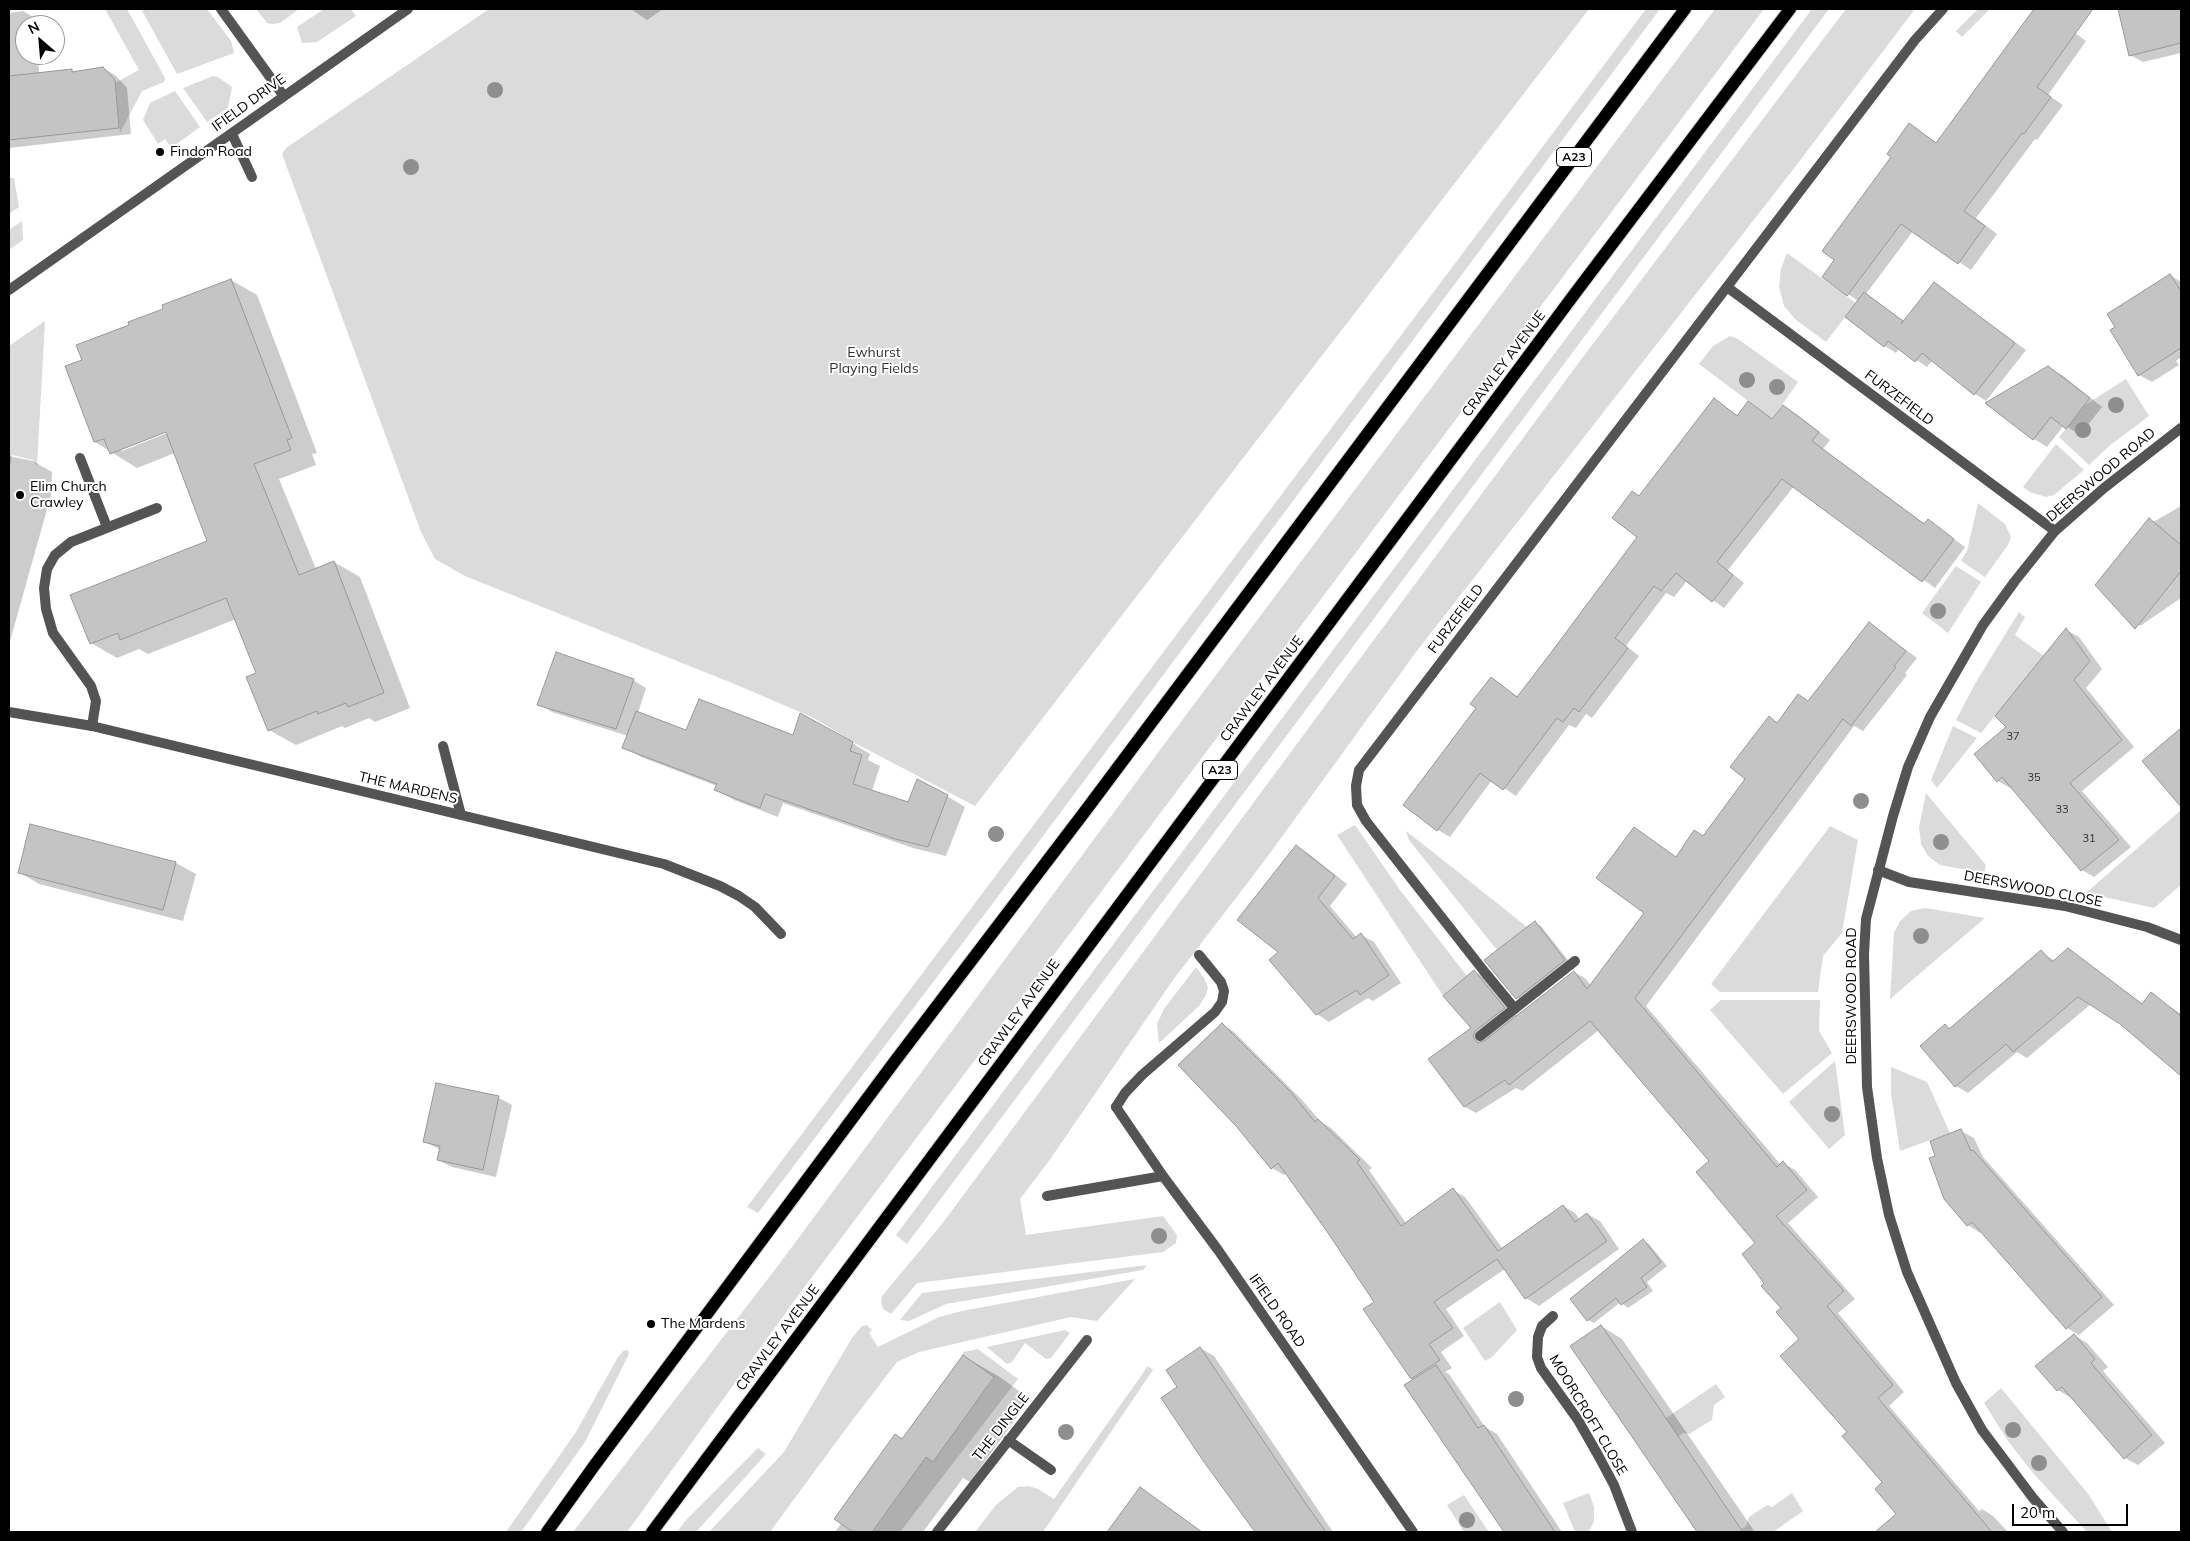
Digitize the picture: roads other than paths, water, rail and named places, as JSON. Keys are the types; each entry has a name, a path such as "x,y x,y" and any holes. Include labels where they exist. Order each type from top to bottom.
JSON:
{"main road":[{"name":"A23","path":"547,1532 594,1466 895,1062 1104,786 1685,9"},
{"name":"CRAWLEY AVENUE","path":"652,1532 1576,292 1790,9"}],"street":[{"path":"222,9 283,95"},
{"name":"IFIELD DRIVE","path":"9,290 232,134 283,95 408,9"},
{"name":"FURZEFIELD","path":"1515,1009 1486,975 1366,821 1358,804 1356,786 1359,770 1915,40 1943,9"},
{"path":"232,134 252,177"},
{"name":"FURZEFIELD","path":"1727,287 2055,531"},
{"name":"DEERSWOOD ROAD","path":"2064,1532 1982,1430 1956,1383 1907,1272 1889,1215 1876,1158 1867,1087 1864,954 1866,919 1878,870 1908,768 1930,717 1983,625 2055,531 2104,488 2181,428"},
{"path":"80,458 107,527"},
{"path":"92,726 96,701 91,686 53,633 46,609 44,588 48,569 55,555 71,542 157,508"},
{"name":"THE MARDENS","path":"9,712 92,726 664,864 720,886 739,896 756,907 781,934"},
{"path":"443,746 460,815"},
{"name":"DEERSWOOD CLOSE","path":"1878,870 1908,882 2065,906 2147,927 2181,940"},
{"name":"IFIELD ROAD","path":"1199,955 1221,982 1224,991 1222,1002 1215,1012 1142,1074 1125,1093 1116,1107 1163,1176 1218,1250 1413,1532"},
{"path":"1480,1036 1575,961"},
{"path":"1047,1196 1163,1176"},
{"name":"MOORCROFT CLOSE","path":"1553,1316 1542,1326 1536,1346 1541,1368 1578,1420 1598,1455 1614,1485 1632,1532"},
{"name":"THE DINGLE","path":"937,1532 1087,1340"},
{"path":"1008,1440 1051,1470"}],"place":[{"name":"Findon Road","path":"160,152"},
{"name":"Elim Church Crawley","path":"20,495"},
{"name":"The Mardens","path":"651,1324"}],"park label":[{"name":"Ewhurst Playing Fields","path":"874,362"}]}
